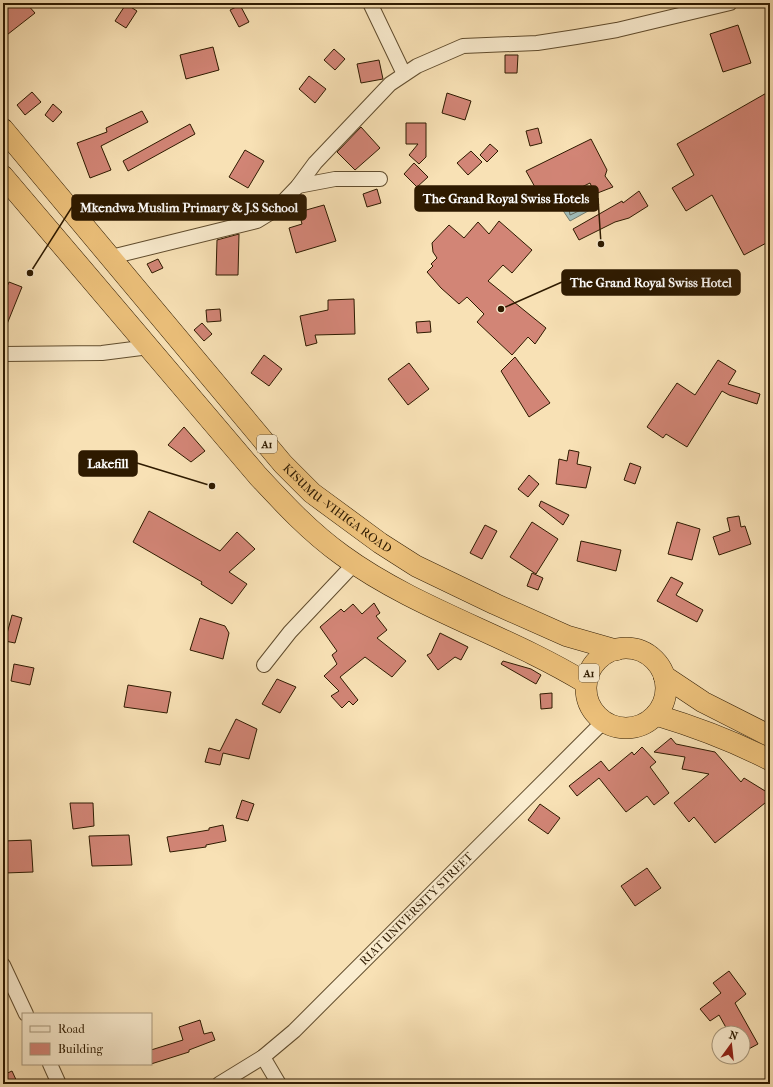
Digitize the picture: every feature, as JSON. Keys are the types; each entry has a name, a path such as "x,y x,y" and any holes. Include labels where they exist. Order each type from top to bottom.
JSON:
{"highway":[{"name":"KISUMU -VIHIGA ROAD","path":"3,129 111,256 283,464 312,493 380,543 416,566 495,604 567,636 616,650"},
{"name":"A1","path":"3,176 258,476 298,519 342,555 356,564 424,602 554,663 586,683"},
{"name":"A1","path":"604,721 591,707 587,695 586,683 590,671 597,661 608,653 616,650 635,649 648,655 658,664 664,676 703,702 770,736"},
{"path":"604,721 620,727 633,727 645,723 656,715 663,704 665,697 666,690 664,676"},
{"path":"656,715 692,726 739,745 770,760"}],"street":[{"path":"370,3 404,74"},
{"path":"111,256 257,221 275,210 298,186 314,163 390,84 417,66 463,46 537,43 616,30 730,3"},
{"path":"298,186 335,179 380,179"},
{"path":"3,354 102,353 149,348"},
{"path":"264,665 290,632 356,564"},
{"name":"RIAT UNIVERSITY STREET","path":"219,1084 263,1057 294,1031 363,964 604,721"},
{"path":"3,965 26,1013"},
{"path":"263,1057 279,1084"},
{"path":"50,1065 59,1084"}],"water":[{"path":"591,192 599,205 570,221 562,209"}],"building":[{"path":"3,3 26,3 35,13 3,38"},
{"path":"126,4 137,11 126,28 115,21"},
{"path":"240,5 249,22 239,27 230,10"},
{"path":"738,25 751,63 723,72 710,34"},
{"path":"213,47 219,70 186,79 180,55"},
{"path":"334,49 345,59 335,70 324,60"},
{"path":"505,55 518,55 517,73 505,73"},
{"path":"379,60 383,79 361,83 357,64"},
{"path":"309,76 326,89 315,103 299,89"},
{"path":"770,91 770,241 744,255 712,195 686,211 672,188 694,175 677,144"},
{"path":"32,92 41,102 25,115 17,105"},
{"path":"447,93 471,101 465,120 442,113"},
{"path":"53,104 62,112 53,122 45,115"},
{"path":"142,111 148,122 101,146 111,170 90,178 77,143 107,132 106,128"},
{"path":"406,123 426,123 426,157 419,164 409,155 418,144 406,144"},
{"path":"190,124 195,134 128,171 123,161"},
{"path":"361,127 380,148 355,170 337,152"},
{"path":"538,128 542,143 530,146 526,131"},
{"path":"591,139 607,170 605,176 613,187 595,194 590,183 545,205 526,171"},
{"path":"490,144 498,151 487,162 480,155"},
{"path":"245,150 264,161 248,188 229,177"},
{"path":"471,151 482,162 468,175 457,163"},
{"path":"414,163 428,177 417,187 404,174"},
{"path":"377,189 381,203 367,207 363,194"},
{"path":"639,191 648,206 629,218 615,222 579,240 573,229 622,201 623,203"},
{"path":"324,205 336,241 296,253 289,228 302,224 299,212"},
{"path":"499,221 532,250 512,273 503,265 488,281 546,328 535,344 528,337 512,355 477,322 484,314 467,297 459,304 441,288 427,272 433,266 431,264 437,258 433,252 432,243 449,225 464,238 478,222 489,234"},
{"path":"239,234 238,275 216,275 217,240"},
{"path":"158,259 163,268 152,273 147,264"},
{"path":"9,282 22,287 3,334 3,296"},
{"path":"354,299 355,334 315,335 317,343 306,346 300,316 328,310 328,300"},
{"path":"220,309 221,321 207,322 206,310"},
{"path":"430,321 431,332 417,333 416,322"},
{"path":"202,323 212,334 204,341 194,330"},
{"path":"264,355 282,369 269,386 251,373"},
{"path":"515,357 550,403 529,417 501,371"},
{"path":"718,360 736,371 728,384 760,394 757,404 729,395 722,391 687,447 666,434 663,438 647,427 677,383 695,395"},
{"path":"409,363 429,389 408,405 388,379"},
{"path":"184,427 205,451 191,462 168,445"},
{"path":"569,450 579,452 577,464 591,467 586,488 556,484 559,459 567,461"},
{"path":"630,463 641,467 635,484 624,480"},
{"path":"529,475 539,484 528,497 518,489"},
{"path":"541,501 569,515 563,525 539,506"},
{"path":"149,511 220,551 237,532 255,549 229,572 247,584 232,604 201,584 202,582 133,542"},
{"path":"739,516 741,527 745,526 751,544 719,555 713,537 730,531 727,518"},
{"path":"532,522 558,539 536,574 510,557"},
{"path":"677,522 700,529 692,560 668,554"},
{"path":"485,525 497,531 482,559 470,553"},
{"path":"581,541 621,550 616,571 577,561"},
{"path":"532,573 543,578 538,590 527,586"},
{"path":"671,577 683,583 676,595 703,610 697,622 657,601"},
{"path":"374,603 380,613 376,616 387,630 377,638 406,661 392,677 365,657 340,677 358,700 353,705 349,701 342,708 331,696 339,691 324,676 337,664 332,655 337,651 320,627 341,609 344,612 353,604 362,614"},
{"path":"12,615 22,618 15,643 5,641"},
{"path":"200,618 225,626 229,633 223,659 190,650"},
{"path":"440,633 468,647 461,660 455,657 438,670 427,655 431,653"},
{"path":"503,661 531,669 541,675 536,684 501,664"},
{"path":"14,664 34,668 30,685 11,681"},
{"path":"277,679 296,687 280,713 262,704"},
{"path":"128,685 171,692 167,713 124,707"},
{"path":"552,693 552,708 541,709 540,694"},
{"path":"236,719 257,729 249,759 223,753 220,765 205,762 209,748 220,751"},
{"path":"671,738 676,744 715,752 741,782 744,778 770,794 770,799 715,843 694,817 689,822 674,803 709,774 682,769 685,757 654,752"},
{"path":"642,747 656,762 650,767 669,793 654,805 647,796 626,812 599,778 577,796 569,786 601,761 609,771 632,752 634,755"},
{"path":"242,800 254,804 248,821 236,818"},
{"path":"70,803 93,803 94,826 73,829"},
{"path":"540,804 560,818 548,834 528,820"},
{"path":"223,825 226,841 206,845 206,847 170,852 167,837 209,830 209,828"},
{"path":"129,835 132,865 92,866 89,836"},
{"path":"31,840 33,872 5,873 3,841"},
{"path":"647,868 661,888 635,906 621,886"},
{"path":"729,971 746,994 735,1003 747,1025 725,1025 719,1015 710,1021 700,1009 721,993 713,983"},
{"path":"200,1020 204,1034 212,1032 215,1040 189,1050 189,1052 152,1064 152,1050 183,1040 179,1027"},
{"path":"751,1032 758,1044 751,1048"},
{"path":"12,1071 18,1084 3,1084 3,1075"}],"place":[{"name":"The Grand Royal Swiss Hotels","path":"601,244"},
{"name":"Mkendwa Muslim Primary & J.S School","path":"30,273"},
{"name":"The Grand Royal Swiss Hotel","path":"501,309"},
{"name":"Lakefill","path":"212,486"}]}
